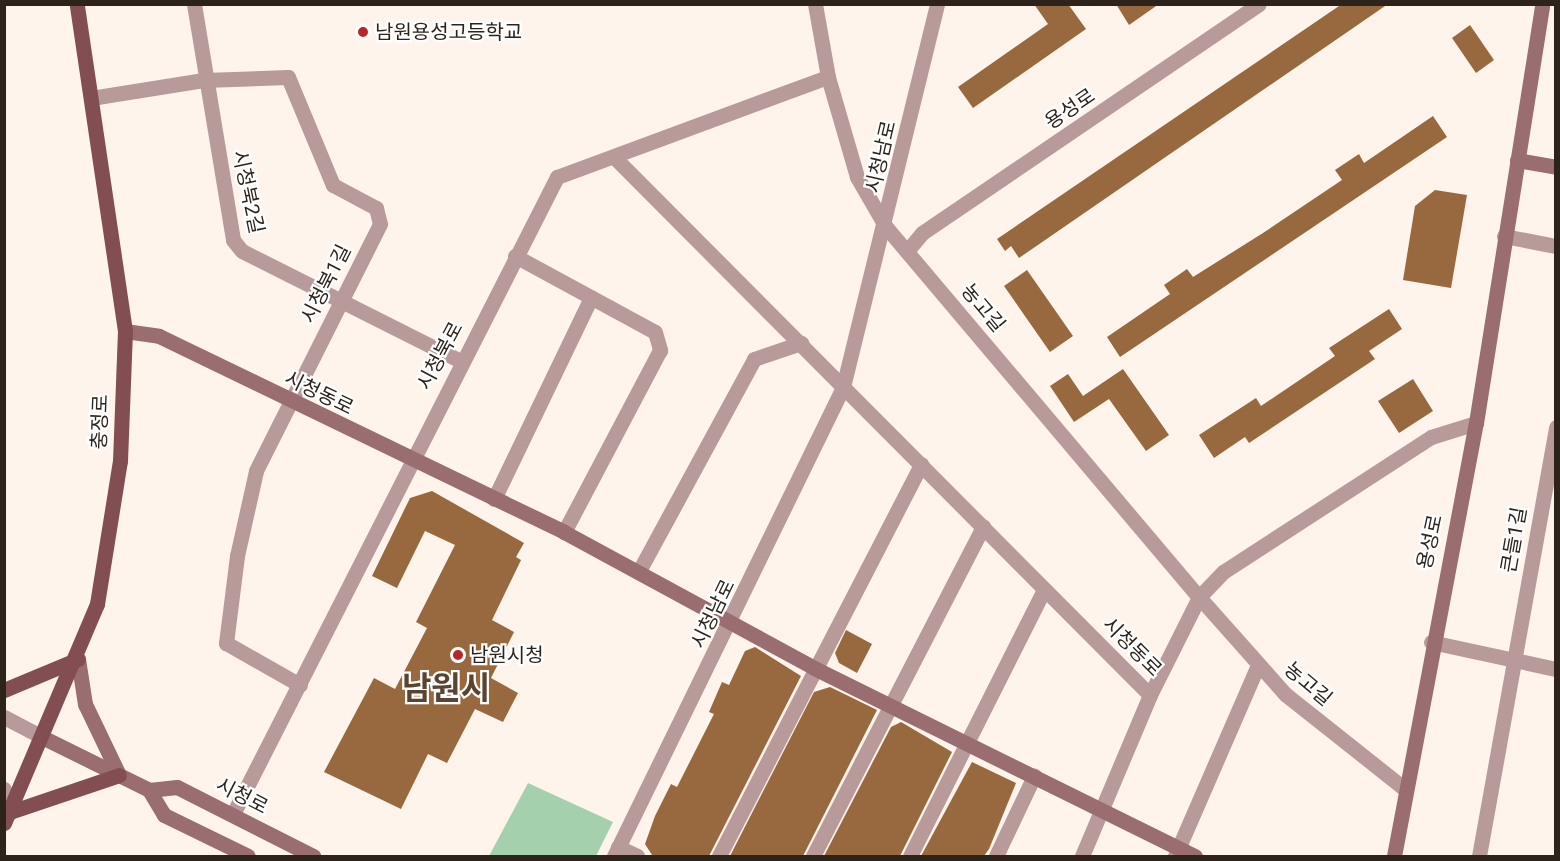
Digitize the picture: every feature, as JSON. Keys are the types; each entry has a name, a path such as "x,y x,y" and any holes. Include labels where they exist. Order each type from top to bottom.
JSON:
{"main road":[{"name":"충정로","path":"7,817 78,658 96,604 120,461 125,331 76,4"},
{"path":"4,690 78,658"},
{"path":"7,817 119,775"}],"street":[{"name":"시청북2길","path":"194,4 204,80 233,240 242,251 461,361"},
{"name":"농고길","path":"815,4 828,78 857,177 886,227 1257,667 1405,789"},
{"name":"시청남로","path":"616,852 733,622 843,387 886,227 937,4"},
{"name":"용성로","path":"907,251 922,233 1259,4"},
{"name":"용성로","path":"1394,856 1431,642 1476,423 1542,4"},
{"name":"시청북1길","path":"91,98 204,80 288,77 333,185 376,208 380,224 256,471 226,643 300,685"},
{"name":"시청북로","path":"233,814 300,685 409,460 557,177 615,158 828,78"},
{"path":"615,158 843,387"},
{"path":"1517,160 1556,167"},
{"path":"1504,236 1556,246"},
{"path":"516,256 655,332 660,350 564,532"},
{"path":"494,499 591,297"},
{"name":"시청동로","path":"125,331 159,336 409,460 564,532 814,668 1034,776 1177,852 1195,856"},
{"path":"639,571 754,359 801,343"},
{"name":"시청동로","path":"843,387 1150,695 1082,856"},
{"path":"1150,695 1199,597 1223,572 1431,437 1476,423"},
{"name":"큰들1길","path":"1479,856 1556,427"},
{"path":"719,856 921,464"},
{"path":"813,856 983,526"},
{"path":"910,856 1044,590"},
{"path":"1431,642 1556,669"},
{"path":"78,658 85,704 119,775"},
{"path":"1177,852 1257,667"},
{"path":"4,717 149,790 165,815 248,856"},
{"path":"996,856 1034,776"},
{"name":"시청로","path":"149,790 177,787 314,856"},
{"path":"4,789 7,817"},
{"path":"616,852 637,856"}],"green space":[{"path":"528,783 613,822 596,856 489,856"}],"building":[{"path":"1034,4 1068,4 1086,29 973,108 958,87 1048,24"},
{"path":"1116,4 1159,4 1129,25"},
{"path":"1342,4 1388,4 1019,258 1011,246 1005,251 997,239"},
{"path":"1470,25 1494,60 1476,73 1452,38"},
{"path":"1433,116 1447,137 1120,357 1107,337 1170,294 1164,285 1187,269 1193,277 1342,180 1335,170 1359,154 1364,163"},
{"path":"1435,190 1467,195 1451,288 1403,280 1415,206"},
{"path":"1027,270 1073,336 1050,352 1004,286"},
{"path":"1389,309 1402,329 1369,351 1375,359 1249,443 1245,437 1214,458 1199,435 1256,398 1261,406 1335,356 1329,348"},
{"path":"1123,369 1169,435 1146,451 1109,399 1074,422 1050,386 1068,374 1083,396"},
{"path":"1413,379 1433,411 1399,433 1378,401"},
{"name":"남원시청","path":"432,491 524,543 516,557 521,560 492,620 514,632 491,678 518,693 503,722 475,709 447,763 428,754 401,809 324,772 374,678 395,689 427,628 416,622 455,545 425,531 397,588 372,576 410,498"},
{"path":"846,630 872,644 857,673 839,663 835,653"},
{"path":"755,647 801,676 709,856 652,855 645,844 655,816 671,784 677,787 714,714 709,712 722,682 729,685 745,651"},
{"path":"830,687 877,710 803,856 730,856 814,692"},
{"path":"901,722 952,752 900,856 824,856 891,727"},
{"path":"972,762 1016,783 989,849 984,856 921,856"}],"place":[{"name":"남원용성고등학교","path":"363,32"},
{"name":"남원시청","path":"458,655"}],"district":[{"name":"남원시","path":"446,688"}]}
